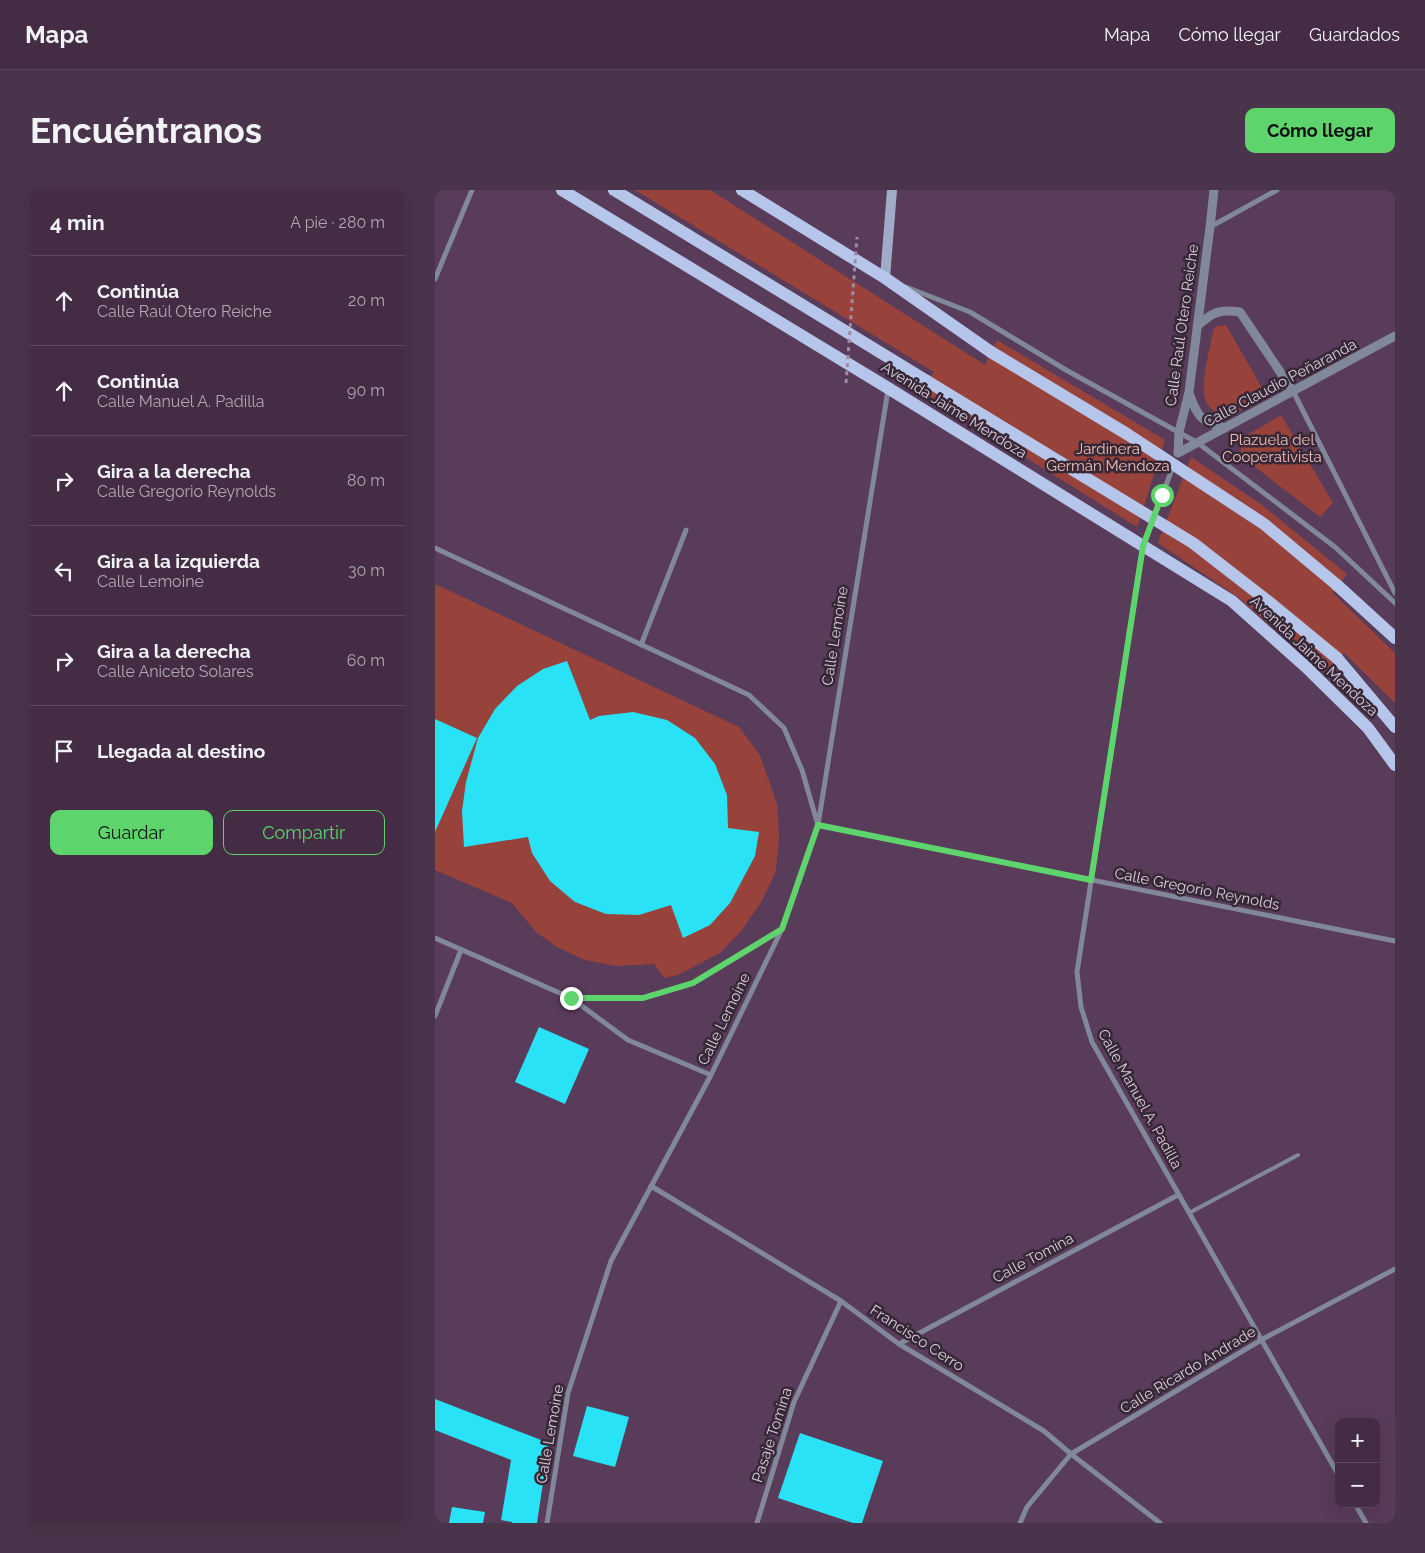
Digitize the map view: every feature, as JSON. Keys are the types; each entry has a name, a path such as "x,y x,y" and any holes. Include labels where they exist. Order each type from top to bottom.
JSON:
{"main road":[{"name":"Avenida Jaime Mendoza","path":"562,190 888,388 1232,601 1306,666 1368,728 1395,765"},
{"name":"Avenida Jaime Mendoza","path":"614,190 1193,543 1337,658 1395,727"},
{"path":"742,190 885,278 991,352 1127,434 1264,524 1337,585 1395,638"},
{"path":"885,278 892,190"}],"street":[{"path":"435,279 473,190"},
{"name":"Calle Raúl Otero Reiche","path":"1143,546 1178,453 1179,432 1189,392 1213,190"},
{"path":"1210,227 1277,190"},
{"path":"885,278 970,312 1067,370 1198,443 1335,547 1395,604"},
{"path":"1197,326 1211,314 1227,310 1241,312 1293,392 1395,593"},
{"name":"Calle Claudio Peñaranda","path":"1178,453 1395,336"},
{"name":"Calle Lemoine","path":"547,1523 568,1393 611,1261 711,1075 782,929 818,825 888,388"},
{"path":"1189,392 1195,411 1208,424 1225,428"},
{"path":"641,645 686,530"},
{"name":"Calle Manuel A. Padilla","path":"1143,546 1077,972 1081,1007 1091,1042 1335,1469"},
{"path":"435,548 749,695 785,728 802,770 818,825"},
{"name":"Calle Gregorio Reynolds","path":"818,825 1395,942"},
{"path":"571,998 643,998 693,983 782,929"},
{"path":"435,938 571,998 628,1040 711,1075"},
{"path":"435,1016 461,950"},
{"name":"Francisco Cerro","path":"651,1186 841,1301 899,1344 1045,1431 1071,1454 1160,1523"},
{"name":"Calle Tomina","path":"899,1344 1178,1195"},
{"name":"Calle Ricardo Andrade","path":"1020,1523 1027,1508 1071,1454 1261,1340 1395,1269"},
{"name":"Pasaje Tomina","path":"757,1523 794,1402 841,1301"},
{"path":"1357,1508 1365,1523"}],"lane":[{"path":"1189,1213 1298,1155"}],"path":[{"path":"846,383 857,237"}],"green space":[{"name":"Jardinera Germán Mendoza","path":"635,190 710,190 985,365 997,340 1165,440 1137,527 921,392 934,372"},
{"name":"Plazuela del Cooperativista","path":"1226,325 1266,395 1234,413 1225,414 1211,409 1205,399 1204,383 1206,363 1214,327"},
{"name":"Plazuela del Cooperativista","path":"1281,415 1333,503 1320,517 1241,456 1241,444 1247,435"},
{"name":"Jardinera Germán Mendoza","path":"1191,457 1262,505 1347,574 1333,593 1395,653 1395,703 1344,653 1324,672 1239,598 1158,543"},
{"path":"435,584 739,727 760,755 777,804 779,836 776,871 762,901 742,930 720,953 678,975 664,978 654,964 616,966 585,960 557,947 536,932 512,903 435,870"}],"building":[{"path":"567,661 590,720 599,716 633,712 667,720 695,738 715,764 727,795 728,828 759,832 755,856 730,903 710,925 683,938 671,905 639,915 606,914 575,902 550,881 532,853 528,837 464,847 462,811 466,782 478,738 495,709 517,686 543,669"},
{"path":"435,719 477,738 435,832"},
{"path":"539,1027 589,1049 565,1104 515,1082"},
{"path":"435,1399 549,1443 537,1523 512,1523 501,1520 511,1460 435,1430"},
{"path":"587,1406 629,1417 615,1467 573,1456"},
{"path":"800,1433 883,1461 862,1523 853,1523 778,1498"},
{"path":"452,1507 485,1512 483,1523 449,1523"}],"route":[{"path":"571,998 643,998 693,983 782,929 818,825 1091,880 1143,546 1162,495"}]}
